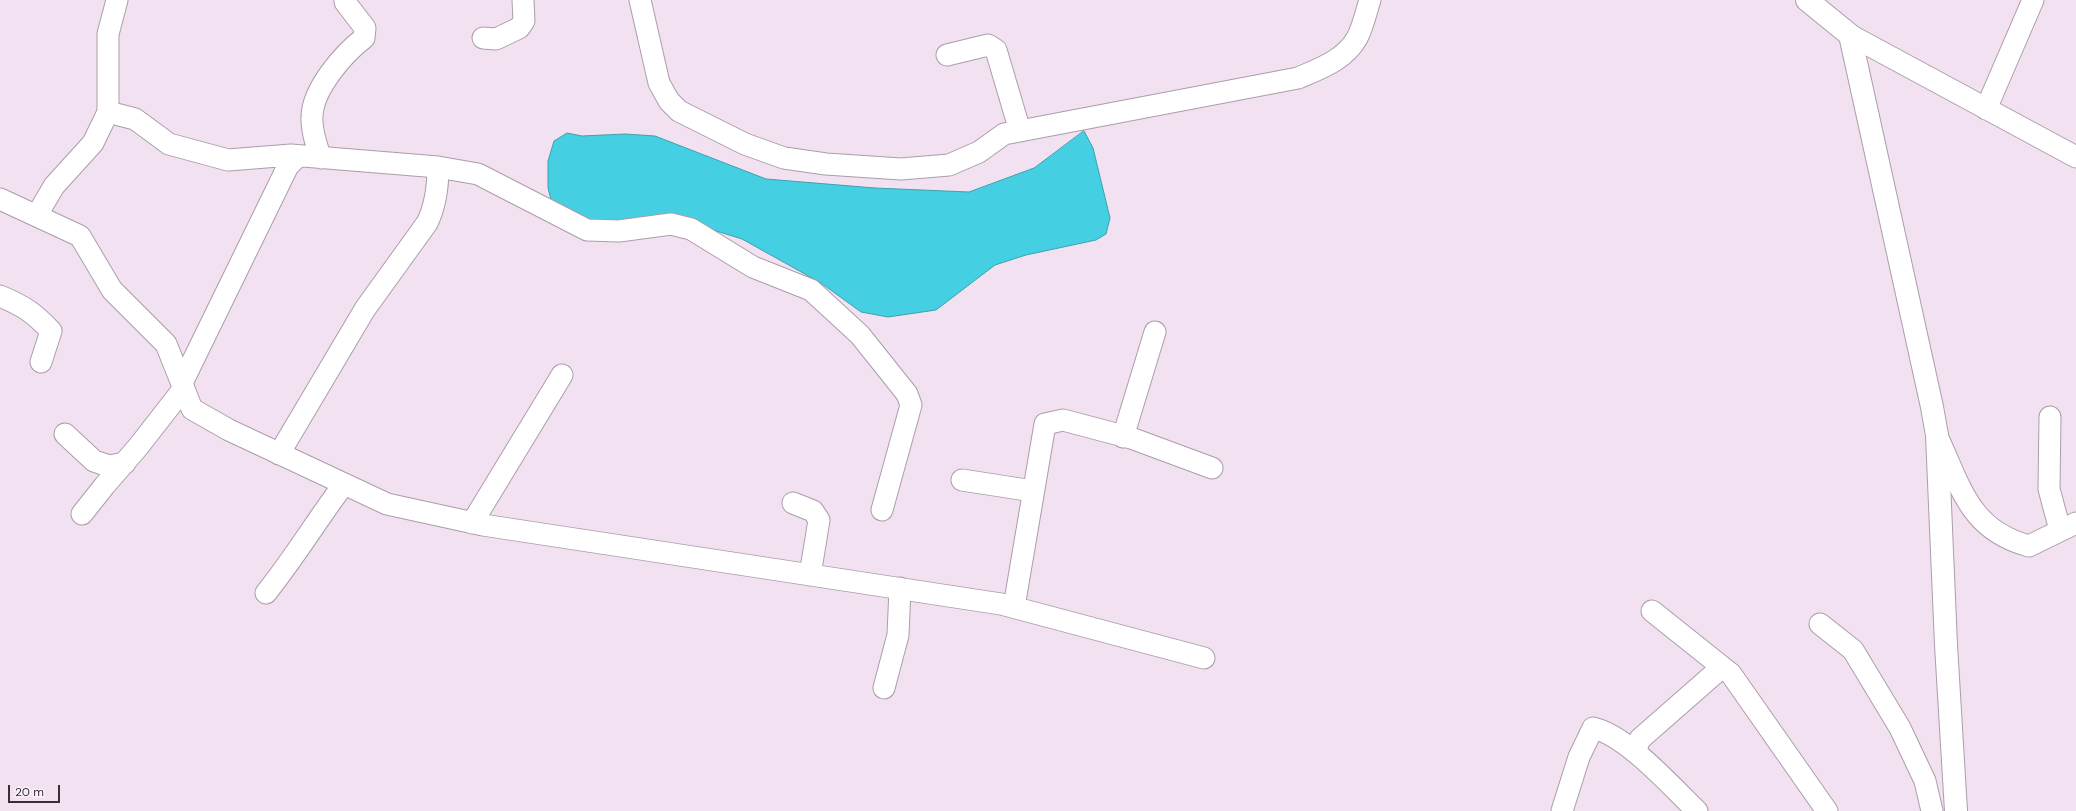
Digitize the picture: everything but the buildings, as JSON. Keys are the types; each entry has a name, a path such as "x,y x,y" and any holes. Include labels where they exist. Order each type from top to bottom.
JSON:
{"main road":[{"path":"1806,0 1850,35 1937,435 1946,645 1956,811"}],"street":[{"path":"37,215 54,186 93,143 108,112 108,34 117,0"},
{"path":"321,158 314,133 312,116 315,100 329,76 352,47 364,38 366,28 345,2 346,0"},
{"path":"483,38 496,39 519,28 524,21 523,0"},
{"path":"640,0 659,83 669,101 679,111 704,125 745,144 784,158 826,164 901,169 949,164 979,152 1004,134 1298,78 1333,62 1347,51 1357,38 1370,0"},
{"path":"1986,109 2033,0"},
{"path":"1850,35 2076,157"},
{"path":"947,55 988,45 996,50 1020,131"},
{"path":"108,112 135,119 169,144 228,160 292,155 438,167 478,174 587,230 618,232 649,226 672,224 685,227 754,267 811,290 860,335 907,394 911,404 882,510"},
{"path":"82,514 125,463 183,385 288,166 298,156"},
{"path":"279,454 366,309 427,223 433,210 438,183 438,167"},
{"path":"0,199 80,236 112,290 166,344 192,409 229,430 388,504 472,523 900,588 1014,607 1204,658"},
{"path":"0,296 24,306 35,314 51,332 40,362"},
{"path":"1123,436 1155,332"},
{"path":"472,523 562,375"},
{"path":"1937,435 1970,507 1988,527 2010,541 2029,546 2067,532 2049,489 2050,416"},
{"path":"1014,607 1045,424 1063,420 1123,436 1212,468"},
{"path":"66,434 94,461 109,466 125,463"},
{"path":"962,480 1033,492"},
{"path":"266,593 294,558 308,533 344,484"},
{"path":"793,503 813,511 819,520 810,575"},
{"path":"884,688 898,635 900,588"},
{"path":"1652,611 1721,668 1731,674 1827,811"},
{"path":"1820,624 1853,650 1900,728 1925,781 1932,811"},
{"path":"1635,752 1640,739 1721,668"},
{"path":"1562,811 1579,757 1593,728 1601,730 1635,752 1696,811"}],"water":[{"path":"1084,131 1093,148 1110,218 1106,234 1096,240 1026,255 995,265 936,310 888,317 861,312 821,283 742,239 678,219 607,227 567,213 551,200 548,188 548,161 554,141 567,133 582,136 625,134 655,136 766,179 875,188 969,192 1034,168"}]}
